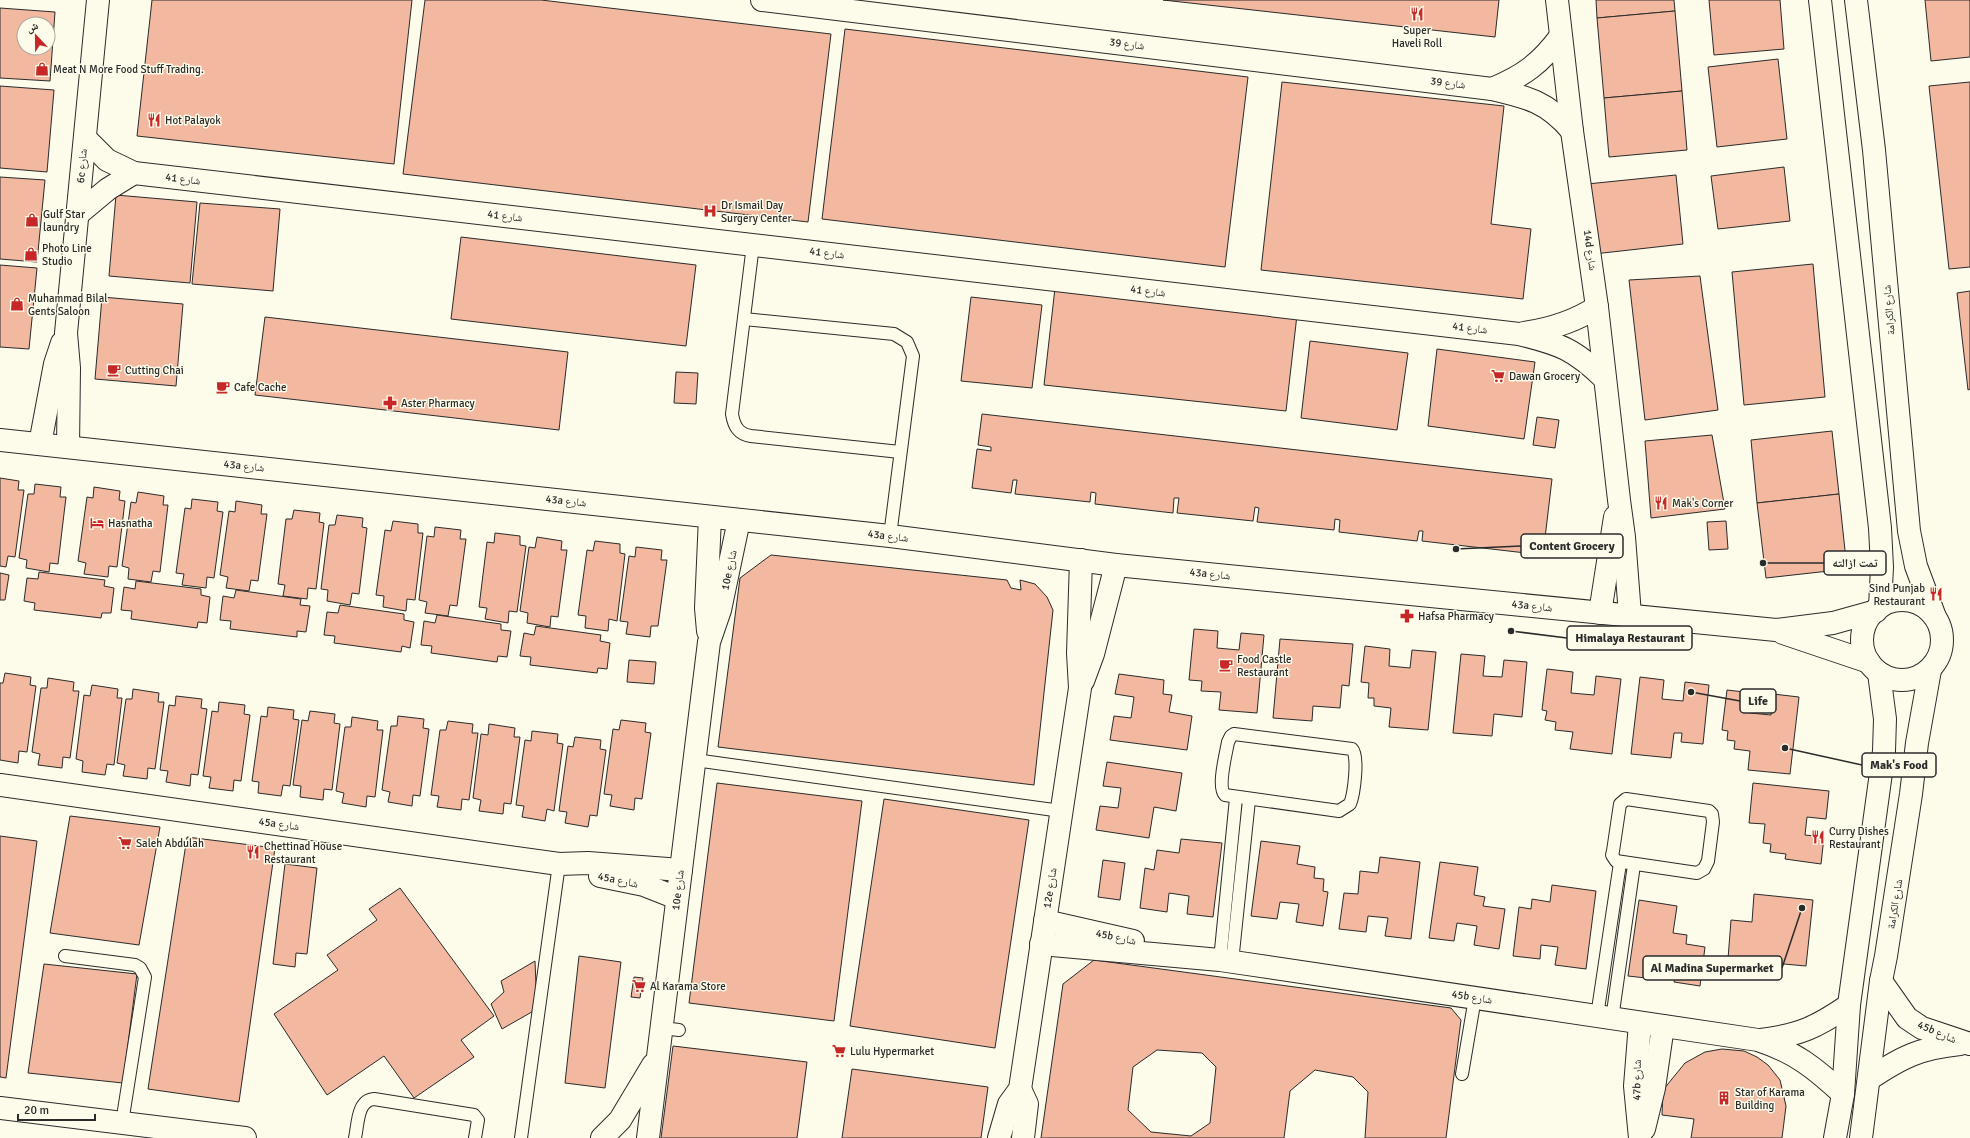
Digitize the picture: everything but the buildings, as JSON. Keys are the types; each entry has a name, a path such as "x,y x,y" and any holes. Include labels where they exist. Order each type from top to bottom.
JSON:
{"street":[{"name":"6c شارع","path":"68,447 69,368 66,333 98,0"},
{"name":"شارع 39","path":"762,0 841,5 1492,89 1531,98 1547,106 1561,117 1572,131"},
{"name":"14d شارع","path":"1557,0 1572,131 1597,307 1624,537 1630,615"},
{"path":"1820,0 1880,528 1882,567 1878,609"},
{"name":"شارع الكرامة","path":"1856,0 1875,158 1909,531 1916,566 1935,617"},
{"name":"شارع 39","path":"1492,89 1516,79 1533,68 1548,53 1560,36"},
{"name":"شارع 41","path":"85,138 107,160 134,173 1519,334 1569,349 1580,356 1605,379"},
{"path":"78,214 108,189 134,173"},
{"name":"شارع 41","path":"1519,334 1558,326 1597,307"},
{"name":"6c شارع","path":"40,444 55,364 66,333"},
{"name":"43a شارع","path":"0,440 890,536 1116,565 1776,630 1833,623 1878,609"},
{"name":"14d شارع","path":"1600,613 1619,500"},
{"name":"10e شارع","path":"648,1138 658,1057 670,1029 677,898 709,642 706,608 710,517"},
{"name":"10e شارع","path":"709,642 720,610 739,520"},
{"name":"12e شارع","path":"999,1138 1009,1104 1020,1089 1080,688 1078,653 1081,560"},
{"name":"12e شارع","path":"1080,688 1093,654 1116,565"},
{"path":"1835,1138 1842,1094 1850,1005 1886,733 1874,668 1863,649 1862,635 1867,622 1878,609 1891,602 1903,600 1915,602 1926,608 1935,617 1942,638 1941,650 1937,660 1930,670 1918,677 1905,680 1891,679 1874,668"},
{"name":"43a شارع","path":"1776,630 1874,668"},
{"name":"شارع الكرامة","path":"1861,1138 1881,981 1911,794 1917,742 1930,670"},
{"name":"45a شارع","path":"0,785 559,864 588,863 681,870"},
{"name":"45a شارع","path":"559,864 586,873 644,885 677,898"},
{"name":"45b شارع","path":"1045,921 1156,946 1186,956"},
{"name":"45b شارع","path":"1041,944 1186,956 1226,961 1758,1040 1781,1047 1796,1055 1842,1094"},
{"name":"45b شارع","path":"1881,981 1908,1018 1922,1028 1968,1044"},
{"name":"45b شارع","path":"1758,1040 1799,1034 1814,1027 1850,1005"},
{"name":"47b شارع","path":"1640,1023 1635,1086 1641,1138"},
{"name":"47b شارع","path":"1641,1138 1654,1088 1663,1026"},
{"name":"45b شارع","path":"1869,1078 1894,1062 1925,1049 1968,1044"},
{"path":"602,1138 620,1120 658,1057"},
{"name":"12e شارع","path":"1020,1089 1027,1104 1023,1138"},
{"path":"0,1108 245,1138"}],"lane":[{"path":"754,245 732,414 735,426 743,435 900,452"},
{"path":"744,319 894,334 907,342 913,356 890,536"},
{"path":"1234,734 1348,748 1354,752 1356,760 1352,800 1344,810 1339,811 1249,800 1225,795 1221,789 1228,742 1234,734"},
{"path":"695,760 1061,811"},
{"path":"1226,961 1236,798"},
{"path":"1626,799 1697,808 1709,811 1712,814 1713,822 1708,861 1707,866 1701,872 1697,873 1620,863 1614,858 1613,851 1620,804 1626,799"},
{"path":"1226,961 1249,800"},
{"path":"1605,1018 1620,863"},
{"path":"521,1138 559,864"},
{"path":"1605,1018 1634,865"},
{"path":"65,956 135,965 140,968 145,977 122,1123"},
{"path":"1462,1074 1475,998"},
{"path":"355,1138 362,1106 366,1100 374,1099 474,1115 478,1120 475,1138"}],"place":[{"name":"Super Haveli Roll","path":"1417,14"},
{"name":"Meat N More Food Stuff Trading.","path":"42,69"},
{"name":"Hot Palayok","path":"154,120"},
{"name":"Dr Ismail Day Surgery Center","path":"710,211"},
{"name":"Gulf Star laundry","path":"32,220"},
{"name":"Photo Line Studio","path":"31,254"},
{"name":"Muhammad Bilal Gents Saloon","path":"17,304"},
{"name":"Cutting Chai","path":"114,370"},
{"name":"Dawan Grocery","path":"1498,376"},
{"name":"Cafe Cache","path":"223,387"},
{"name":"Aster Pharmacy","path":"390,403"},
{"name":"Mak's Corner","path":"1661,503"},
{"name":"Hasnatha","path":"97,523"},
{"name":"Content Grocery","path":"1456,549"},
{"name":"تمت ازالته","path":"1763,563"},
{"name":"Sind Punjab Restaurant","path":"1936,594"},
{"name":"Hafsa Pharmacy","path":"1407,616"},
{"name":"Himalaya Restaurant","path":"1511,631"},
{"name":"Food Castle Restaurant","path":"1226,665"},
{"name":"Life","path":"1691,692"},
{"name":"Mak's Food","path":"1785,748"},
{"name":"Curry Dishes Restaurant","path":"1818,837"},
{"name":"Saleh Abdulah","path":"125,843"},
{"name":"Chettinad House Restaurant","path":"253,852"},
{"name":"Al Madina Supermarket","path":"1802,908"},
{"name":"Al Karama Store","path":"639,986"},
{"name":"Lulu Hypermarket","path":"839,1051"},
{"name":"Star of Karama Building","path":"1724,1098"}]}
